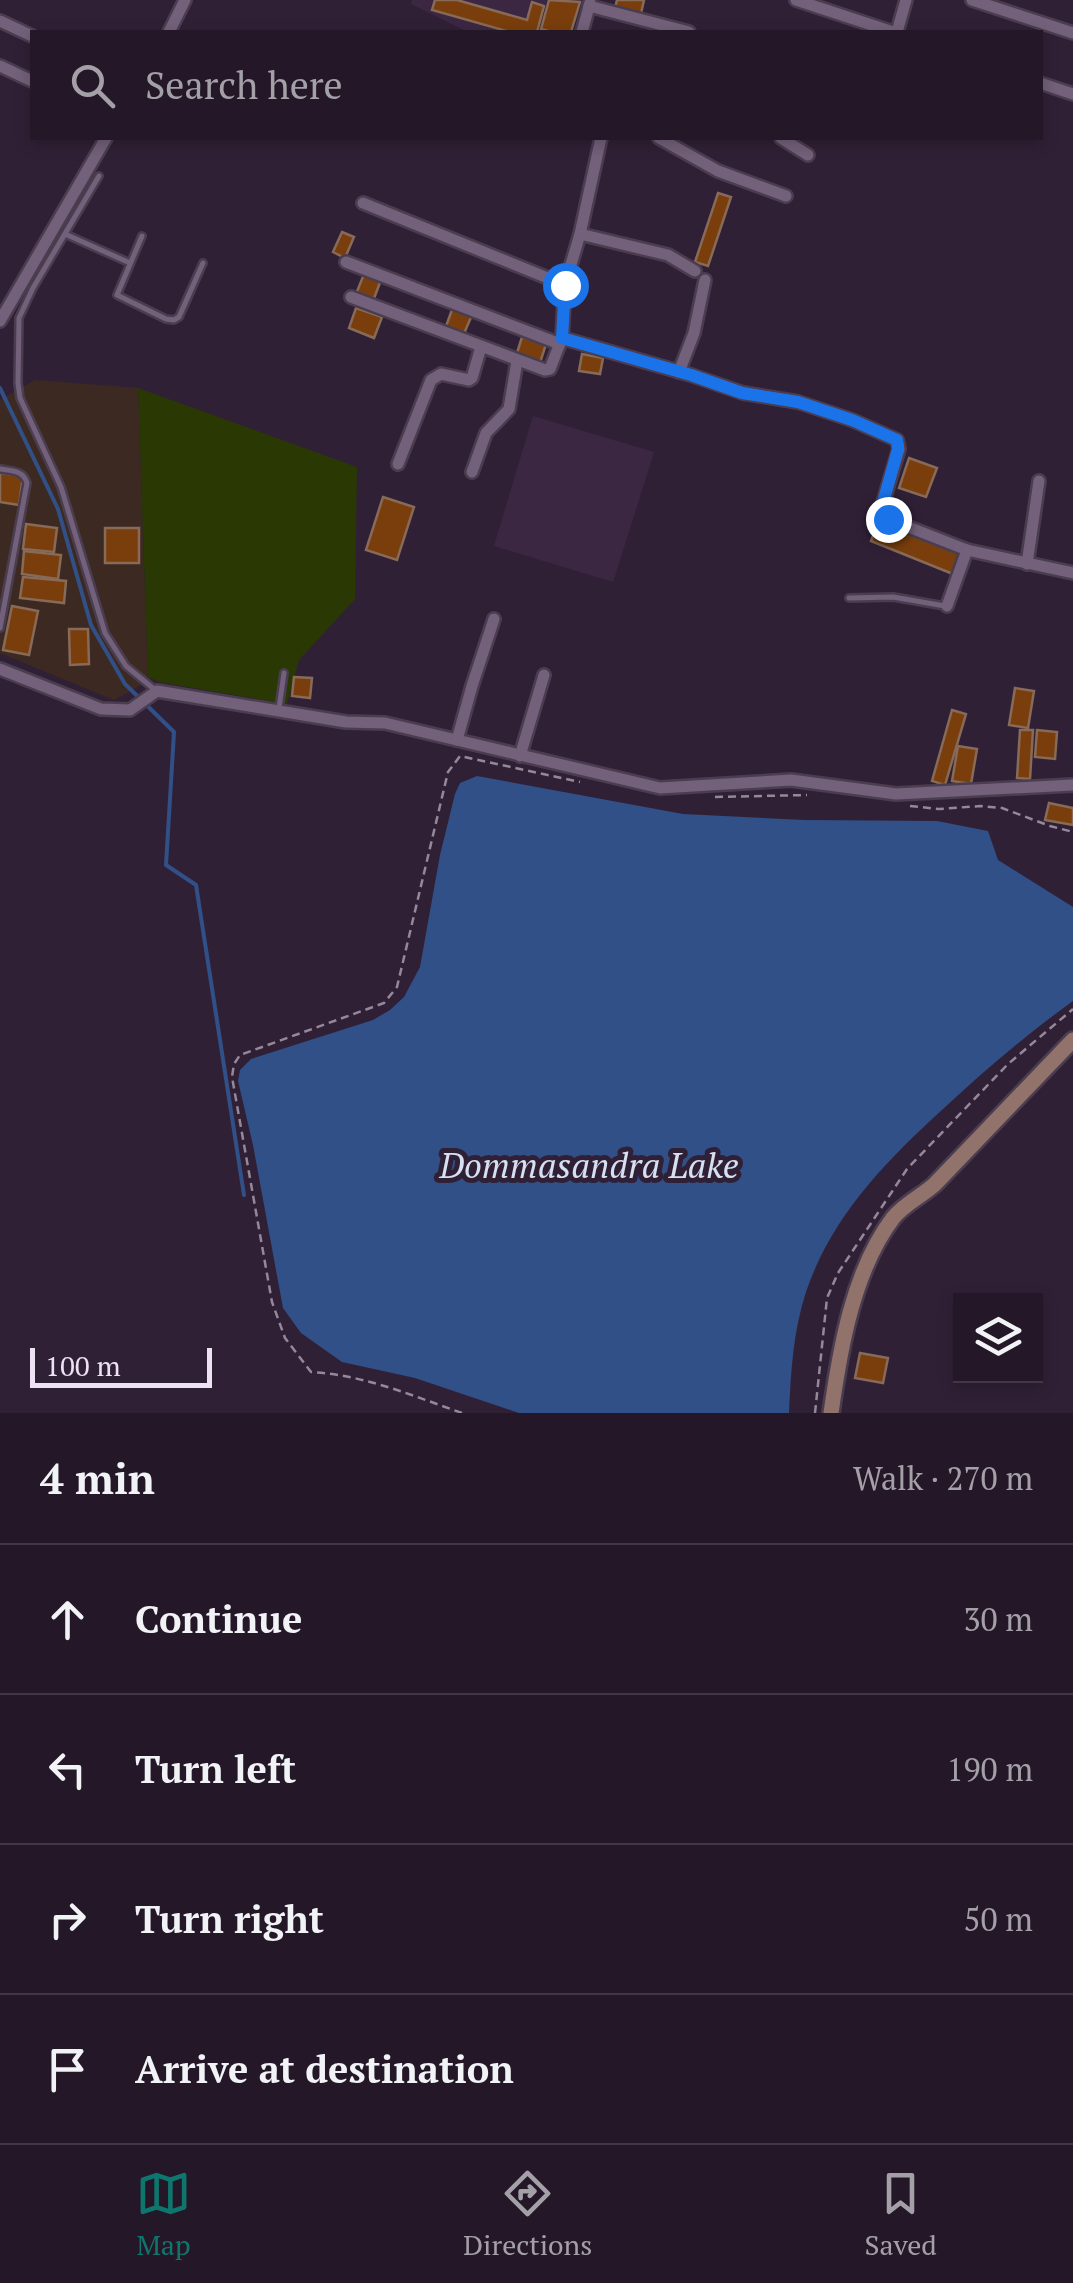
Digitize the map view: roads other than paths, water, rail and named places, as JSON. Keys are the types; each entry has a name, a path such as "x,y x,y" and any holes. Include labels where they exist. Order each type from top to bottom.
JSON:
{"street":[{"path":"171,30 184,0"},
{"path":"796,0 889,30"},
{"path":"896,30 906,0"},
{"path":"972,0 1073,33"},
{"path":"583,30 590,3 682,30"},
{"path":"0,21 30,35"},
{"path":"0,66 30,80"},
{"path":"1043,84 1073,94"},
{"path":"0,321 105,140"},
{"path":"351,298 537,369 550,369 561,341 565,285 601,140"},
{"path":"662,140 725,174 786,196"},
{"path":"783,140 808,155"},
{"path":"363,204 565,285"},
{"path":"580,234 668,256 700,276 694,333 679,372"},
{"path":"346,262 561,341 742,393 798,402 852,420 897,440 882,506 888,519 966,550 1073,573"},
{"path":"398,464 431,380 441,374 469,380 482,348"},
{"path":"472,472 488,430 509,409 517,361"},
{"path":"1027,564 1038,481"},
{"path":"947,606 966,550"},
{"path":"458,740 494,619"},
{"path":"0,669 101,709 130,710 156,691 346,722 385,723 660,788 792,780 896,794 1073,786"},
{"path":"520,756 544,675"},
{"path":"832,1413 846,1325 874,1252 894,1215 930,1189 1073,1040"}],"lane":[{"path":"100,176 19,318 18,383 20,398 61,487 105,633 126,666 156,691"},
{"path":"65,234 130,264"},
{"path":"142,236 117,295 166,319 179,317 203,263"},
{"path":"0,469 19,472 27,483 0,628"},
{"path":"849,598 893,597 947,606"},
{"path":"279,711 284,672"}],"water":[{"name":"Dommasandra Lake","path":"477,776 683,814 937,821 988,831 998,860 1073,907 1073,1001 990,1067 901,1149 863,1192 830,1239 802,1307 793,1352 789,1413 519,1413 415,1378 342,1362 301,1333 283,1308 238,1081 240,1070 251,1059 373,1020 404,997 420,967 455,794 460,783"}],"waterway":[{"path":"0,388 58,509 91,625 125,684 174,732 166,865 196,885 244,1195"}]}
